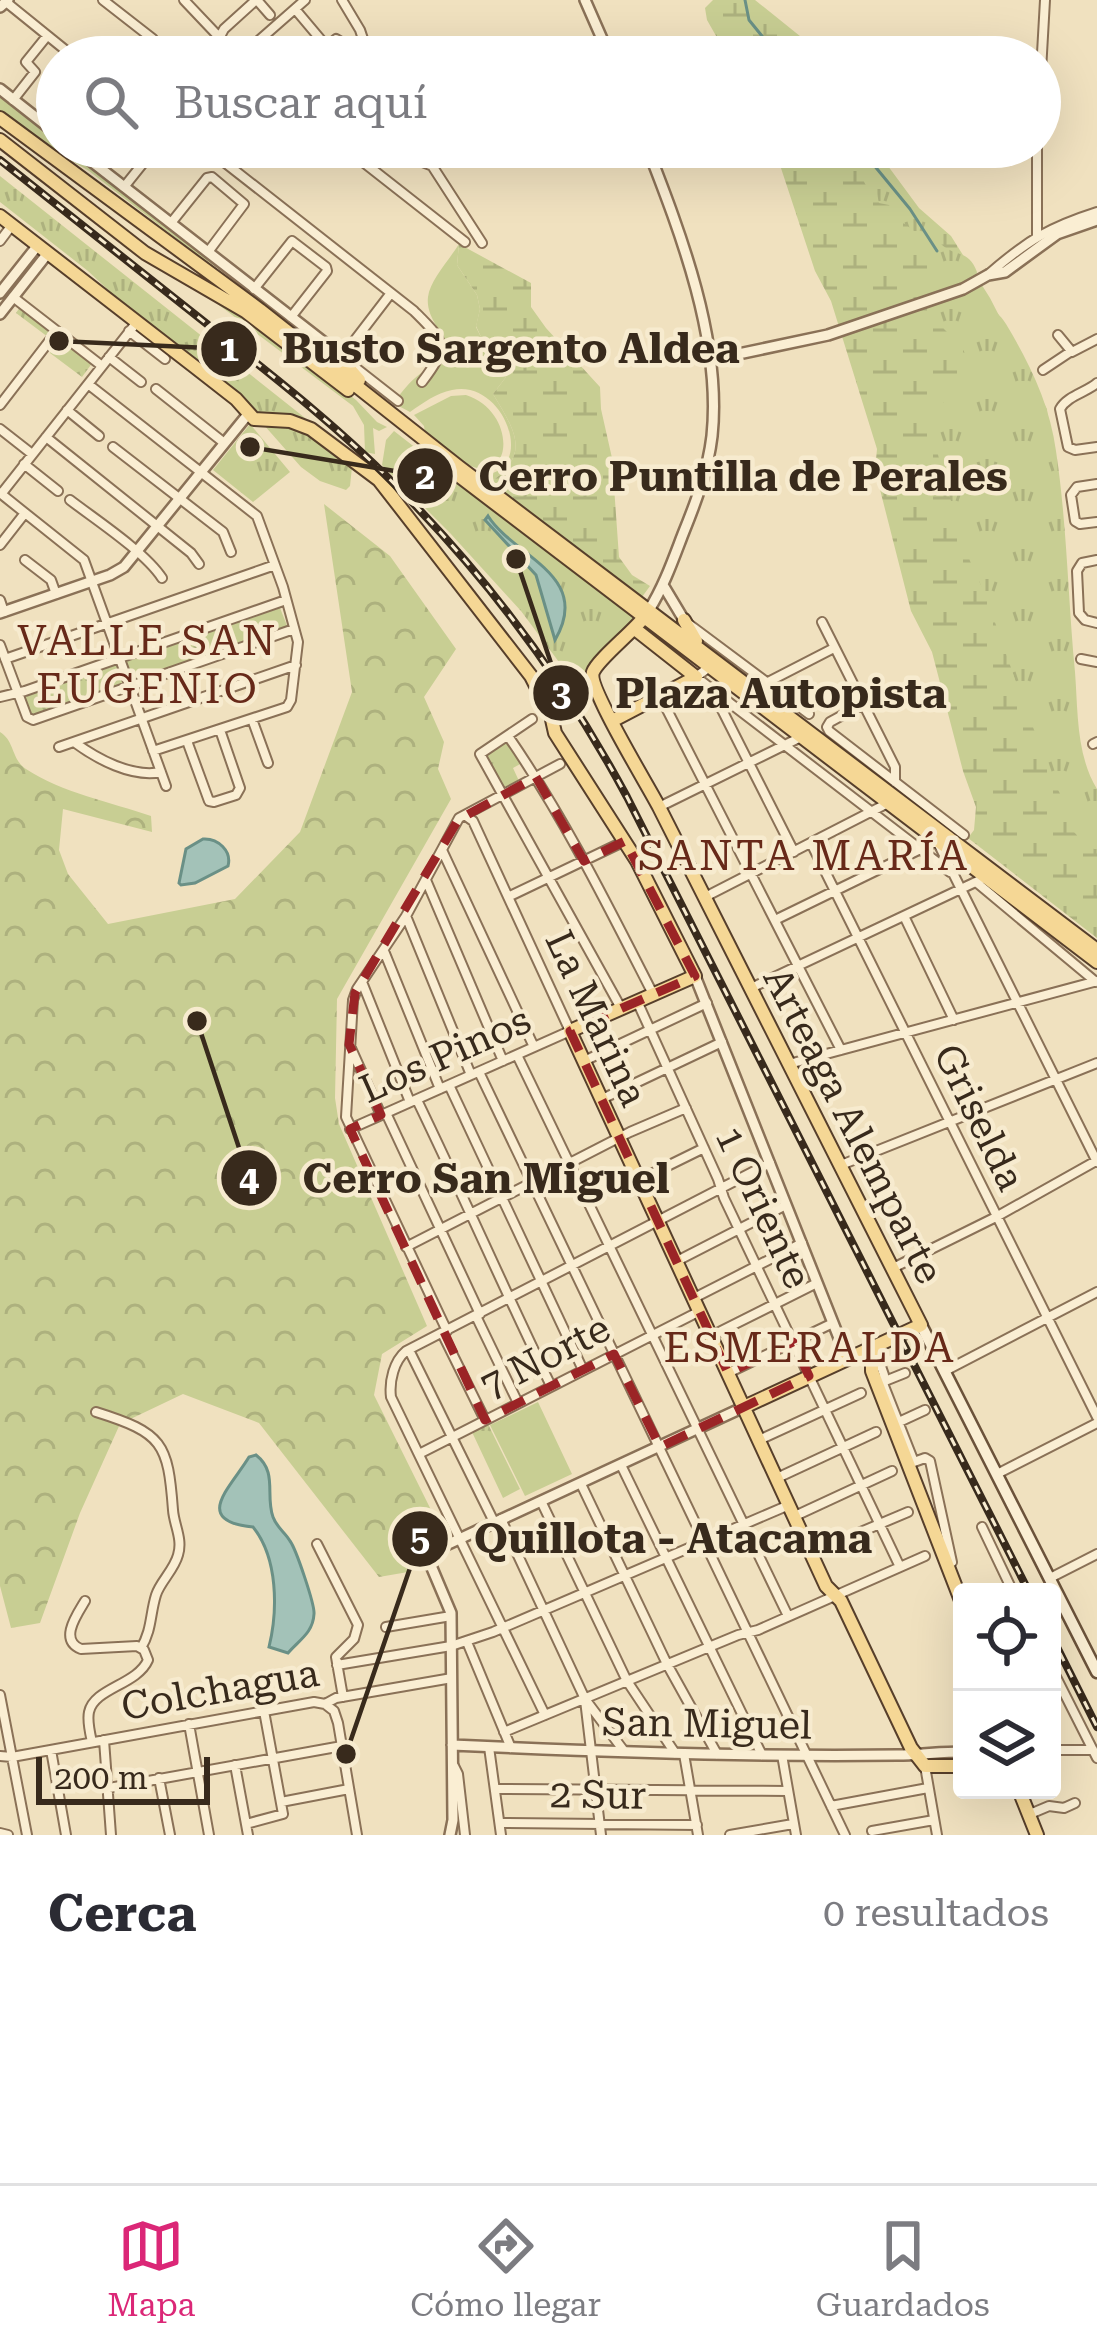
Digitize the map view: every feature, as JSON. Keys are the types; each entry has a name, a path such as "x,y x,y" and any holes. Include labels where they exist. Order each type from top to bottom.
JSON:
{"main road":[{"path":"0,118 36,145"},
{"path":"0,140 145,253 273,331 801,737 891,792 980,880 1097,962"},
{"path":"68,168 459,466 643,620 696,677 612,721"},
{"path":"105,223 107,211 113,208 134,217"},
{"path":"0,216 133,327 232,396 251,416 311,429 379,480 531,676 555,733 626,842 695,976"},
{"path":"329,347 384,408"},
{"path":"643,620 739,671 786,705 1097,950"},
{"name":"Arteaga Alemparte","path":"643,620 592,673 593,683 1097,1672"},
{"path":"684,620 704,652"},
{"name":"Los Pinos","path":"570,1031 695,976"},
{"name":"La Marina","path":"570,1031 826,1586 841,1601 920,1760"},
{"path":"744,1407 921,1325"},
{"path":"872,1347 872,1371 954,1583"},
{"path":"850,1356 872,1371"},
{"name":"San Miguel","path":"920,1760 953,1765"},
{"path":"1023,1799 1037,1835"}],"street":[{"path":"104,0 150,36"},
{"path":"184,0 217,36"},
{"path":"220,36 256,0 270,15"},
{"path":"263,36 305,0"},
{"path":"342,0 362,36"},
{"path":"585,0 601,36"},
{"path":"1043,36 1045,0"},
{"path":"5,3 47,36"},
{"path":"295,8 317,36"},
{"path":"13,100 35,73 26,62 36,50"},
{"path":"0,89 36,118"},
{"path":"102,168 398,401"},
{"path":"124,187 139,168"},
{"path":"232,168 430,327 441,345 440,358 422,382"},
{"path":"371,168 460,238 468,221"},
{"path":"433,168 482,243"},
{"path":"643,620 663,585 691,514 707,464 713,410 710,360 689,270 654,168"},
{"path":"1037,168 1037,236"},
{"path":"171,224 209,176 244,204 208,252"},
{"path":"710,360 837,332 963,289 1037,236 1058,225 1097,216"},
{"path":"988,275 1005,272 1050,238 1097,216"},
{"path":"0,242 12,225"},
{"path":"254,289 292,242 327,269 290,317"},
{"path":"0,292 43,249"},
{"path":"0,314 43,249"},
{"path":"342,357 391,293"},
{"path":"13,297 102,366"},
{"path":"165,358 133,327 1,493 83,558 166,786"},
{"path":"0,405 57,331"},
{"path":"1058,335 1070,352"},
{"path":"1043,370 1097,339"},
{"path":"109,357 141,382"},
{"path":"88,384 256,514 298,648 289,705 153,752"},
{"path":"1097,399 1094,386 1060,409 1068,447 1097,447"},
{"path":"156,389 223,442"},
{"path":"67,410 99,436"},
{"path":"0,599 2,612 120,570 223,442 251,416"},
{"path":"0,429 32,454"},
{"path":"46,437 194,555 199,564"},
{"path":"113,447 224,534 231,552"},
{"path":"24,464 58,491"},
{"path":"1097,484 1076,487 1071,493 1075,521 1097,522"},
{"path":"70,500 162,578"},
{"path":"1,541 26,513"},
{"path":"25,560 51,580 56,593"},
{"path":"1097,560 1078,567 1079,611 1083,619 1097,622"},
{"path":"5,659 275,565"},
{"path":"663,585 684,620 739,671 766,682 786,705 808,714"},
{"path":"0,697 286,600"},
{"path":"705,897 871,813 891,792 897,770 821,622"},
{"path":"0,645 31,720 294,629"},
{"path":"766,682 835,647"},
{"path":"1081,659 1097,662"},
{"path":"59,747 296,664"},
{"path":"708,668 696,677 952,873"},
{"path":"712,690 794,852"},
{"path":"660,696 841,1050"},
{"path":"863,704 826,727 891,792 964,836"},
{"path":"252,719 268,763"},
{"path":"532,719 480,754 621,1008"},
{"path":"187,741 210,802 240,792 220,730"},
{"path":"508,736 584,861 653,994"},
{"path":"659,807 801,737"},
{"path":"74,742 103,761 151,774 161,772"},
{"path":"485,1420 350,1129 345,1110 352,1000 406,916 458,820 560,764"},
{"name":"La Marina","path":"466,816 472,819 570,1031"},
{"path":"775,920 937,841 1097,1161 892,1268"},
{"path":"508,897 626,842"},
{"name":"Griselda","path":"811,843 1097,1420"},
{"path":"442,850 534,1047"},
{"path":"425,880 503,1061"},
{"path":"751,988 980,880 1097,982"},
{"path":"406,916 475,1073 532,1182 845,1835"},
{"path":"904,916 954,1021"},
{"path":"384,950 445,1087 584,1370"},
{"path":"695,976 850,1356"},
{"path":"362,982 413,1101 472,1214 551,1386"},
{"path":"789,1064 1097,982"},
{"name":"1 Oriente","path":"637,1001 900,1568"},
{"path":"584,1061 706,1003"},
{"name":"Los Pinos","path":"350,1129 570,1031"},
{"path":"602,1100 722,1042"},
{"path":"349,1044 441,1229 518,1403"},
{"path":"517,1055 788,1616"},
{"path":"841,1165 1097,1063"},
{"path":"406,1247 686,1108"},
{"path":"639,1180 704,1148"},
{"path":"544,1715 390,1393 398,1361 410,1350 770,1163"},
{"path":"676,1261 787,1204"},
{"name":"7 Norte","path":"418,1454 652,1335 757,1266 802,1244"},
{"path":"711,1336 817,1282"},
{"path":"945,1371 1097,1292"},
{"path":"728,1373 833,1322"},
{"path":"872,1347 914,1462 928,1458 960,1583"},
{"path":"410,1350 585,1699 625,1752"},
{"path":"885,1381 904,1373"},
{"path":"759,1440 861,1393"},
{"path":"450,1835 451,1616 429,1555 432,1550 744,1407"},
{"path":"899,1422 925,1410"},
{"path":"96,1412 151,1437 162,1448 170,1468 181,1546 156,1594 150,1632 141,1648"},
{"path":"997,1474 1097,1420"},
{"path":"777,1478 876,1432"},
{"path":"621,1466 762,1755"},
{"path":"337,1665 466,1642 744,1524 892,1472"},
{"path":"581,1484 667,1664 717,1754"},
{"path":"541,1502 627,1681 680,1753 697,1830"},
{"path":"812,1553 908,1512"},
{"path":"982,1527 1009,1583"},
{"path":"316,1544 358,1624 354,1639 337,1655 343,1697"},
{"path":"1050,1578 1097,1554"},
{"path":"504,1732 925,1556"},
{"path":"85,1601 69,1635 74,1646 128,1646 141,1648 148,1657 144,1669 91,1706 92,1742"},
{"path":"386,1627 451,1616"},
{"path":"466,1642 511,1748"},
{"name":"Colchagua","path":"0,1756 314,1702 325,1704 452,1678"},
{"path":"1061,1687 1095,1754"},
{"path":"0,1695 27,1835"},
{"path":"585,1699 601,1830"},
{"path":"325,1704 336,1715 357,1835"},
{"path":"245,1824 281,1816 264,1711"},
{"path":"189,1724 209,1835"},
{"path":"104,1740 111,1835"},
{"name":"San Miguel","path":"452,1745 920,1760 953,1754"},
{"path":"109,1787 342,1746"},
{"path":"488,1747 502,1835"},
{"path":"51,1750 66,1835"},
{"path":"1061,1751 1095,1754"},
{"path":"782,1755 796,1835"},
{"name":"La Marina","path":"920,1760 937,1835"},
{"path":"452,1764 458,1774 465,1835"},
{"path":"235,1765 248,1835"},
{"path":"160,1778 170,1835"},
{"path":"831,1806 928,1787"},
{"path":"281,1802 350,1789"},
{"path":"495,1789 788,1790"},
{"path":"1029,1815 1049,1806 1075,1803"},
{"path":"872,1831 934,1820"},
{"name":"2 Sur","path":"500,1823 697,1830"},
{"path":"535,1824 537,1835"},
{"path":"730,1835 794,1824"}],"highlighted area":[{"path":"536,777 584,861 625,841 695,976 570,1031 728,1373 793,1342 809,1376 660,1447 614,1354 485,1420 350,1129 381,1115 349,1044 355,993 458,820"}],"green space":[{"path":"713,0 755,0 800,36 716,36 705,8"},
{"path":"0,93 36,121 36,138 0,110"},
{"path":"84,168 95,168 245,287 194,252"},
{"path":"781,168 889,168 919,208 951,236 990,298 1047,409 1073,732 1097,798 1097,938 968,838 974,830 976,807 932,652 911,611 875,470 877,449 831,301 815,271"},
{"path":"855,168 885,168 940,243 973,264 980,295 1006,324 1038,385 1060,478 1079,732 1097,789 1097,851 1074,832 1074,820 1023,702 944,479 927,410 959,395 970,382 968,359 930,312 935,269 913,230 889,205 879,203"},
{"path":"0,176 324,433 352,467 350,486 346,490 320,481 301,467 241,399 0,202"},
{"path":"459,244 457,265 477,295 480,309 476,327 504,358 506,377 493,394 515,442 511,462 489,483 480,475 498,471 508,460 511,445 500,411 487,398 471,390 452,390 410,412 393,403 420,374 443,364 444,344 428,297"},
{"path":"459,244 531,283 531,307 600,387 612,458 619,557 632,575 650,586 642,597 489,483 511,462 515,442 493,394 506,377 504,358 476,326 480,309 477,295 457,265"},
{"path":"209,293 225,308 277,338 387,427 373,428 375,454 365,452 364,425 353,406 207,296"},
{"path":"20,307 93,362 82,377 50,353 56,343 16,313"},
{"path":"466,395 482,403 501,429 501,455 485,468 453,456 425,432 414,415 451,396"},
{"path":"250,424 290,472 253,502 213,470"},
{"path":"394,431 634,618 582,693 521,611 382,465 386,440"},
{"path":"324,504 390,556 456,649 424,697 444,742 438,769 451,799 337,999 339,1124 427,1326 382,1354 374,1395 437,1522 402,1541 408,1572 379,1577 259,1423 183,1394 120,1424 80,1513 40,1623 11,1628 0,1586 0,732 21,765 40,777 151,816 152,832 63,809 59,850 68,874 108,924 235,899 300,832 352,692"},
{"path":"280,608 288,628 29,716 22,698"},
{"path":"508,740 522,763 513,768 519,781 502,788 484,755"},
{"path":"538,1402 572,1474 525,1496 490,1425"},
{"path":"488,1424 520,1489 503,1498 472,1432"}],"water":[{"path":"488,516 557,583 564,599 564,618 555,640 536,575 485,520"},
{"path":"203,839 223,846 228,866 181,885 186,849"},
{"path":"256,1455 269,1476 273,1517 293,1546 314,1609 308,1631 288,1653 269,1647 274,1585 261,1540 253,1527 234,1524 220,1510 226,1491 249,1457"}],"waterway":[{"path":"745,0 749,20 762,36"},
{"path":"876,168 937,251"}],"railway":[{"path":"0,160 360,451 439,531 528,640 627,797 1024,1583"},
{"path":"1061,1655 1097,1727"}],"place":[{"name":"Busto Sargento Aldea","path":"59,341"},
{"name":"Cerro Puntilla de Perales","path":"250,447"},
{"name":"Plaza Autopista","path":"516,559"},
{"name":"Cerro San Miguel","path":"197,1021"},
{"name":"Quillota - Atacama","path":"346,1754"}],"district":[{"name":"VALLE SAN EUGENIO","path":"148,664"},
{"name":"SANTA MARÍA","path":"804,855"},
{"name":"ESMERALDA","path":"810,1347"}]}
